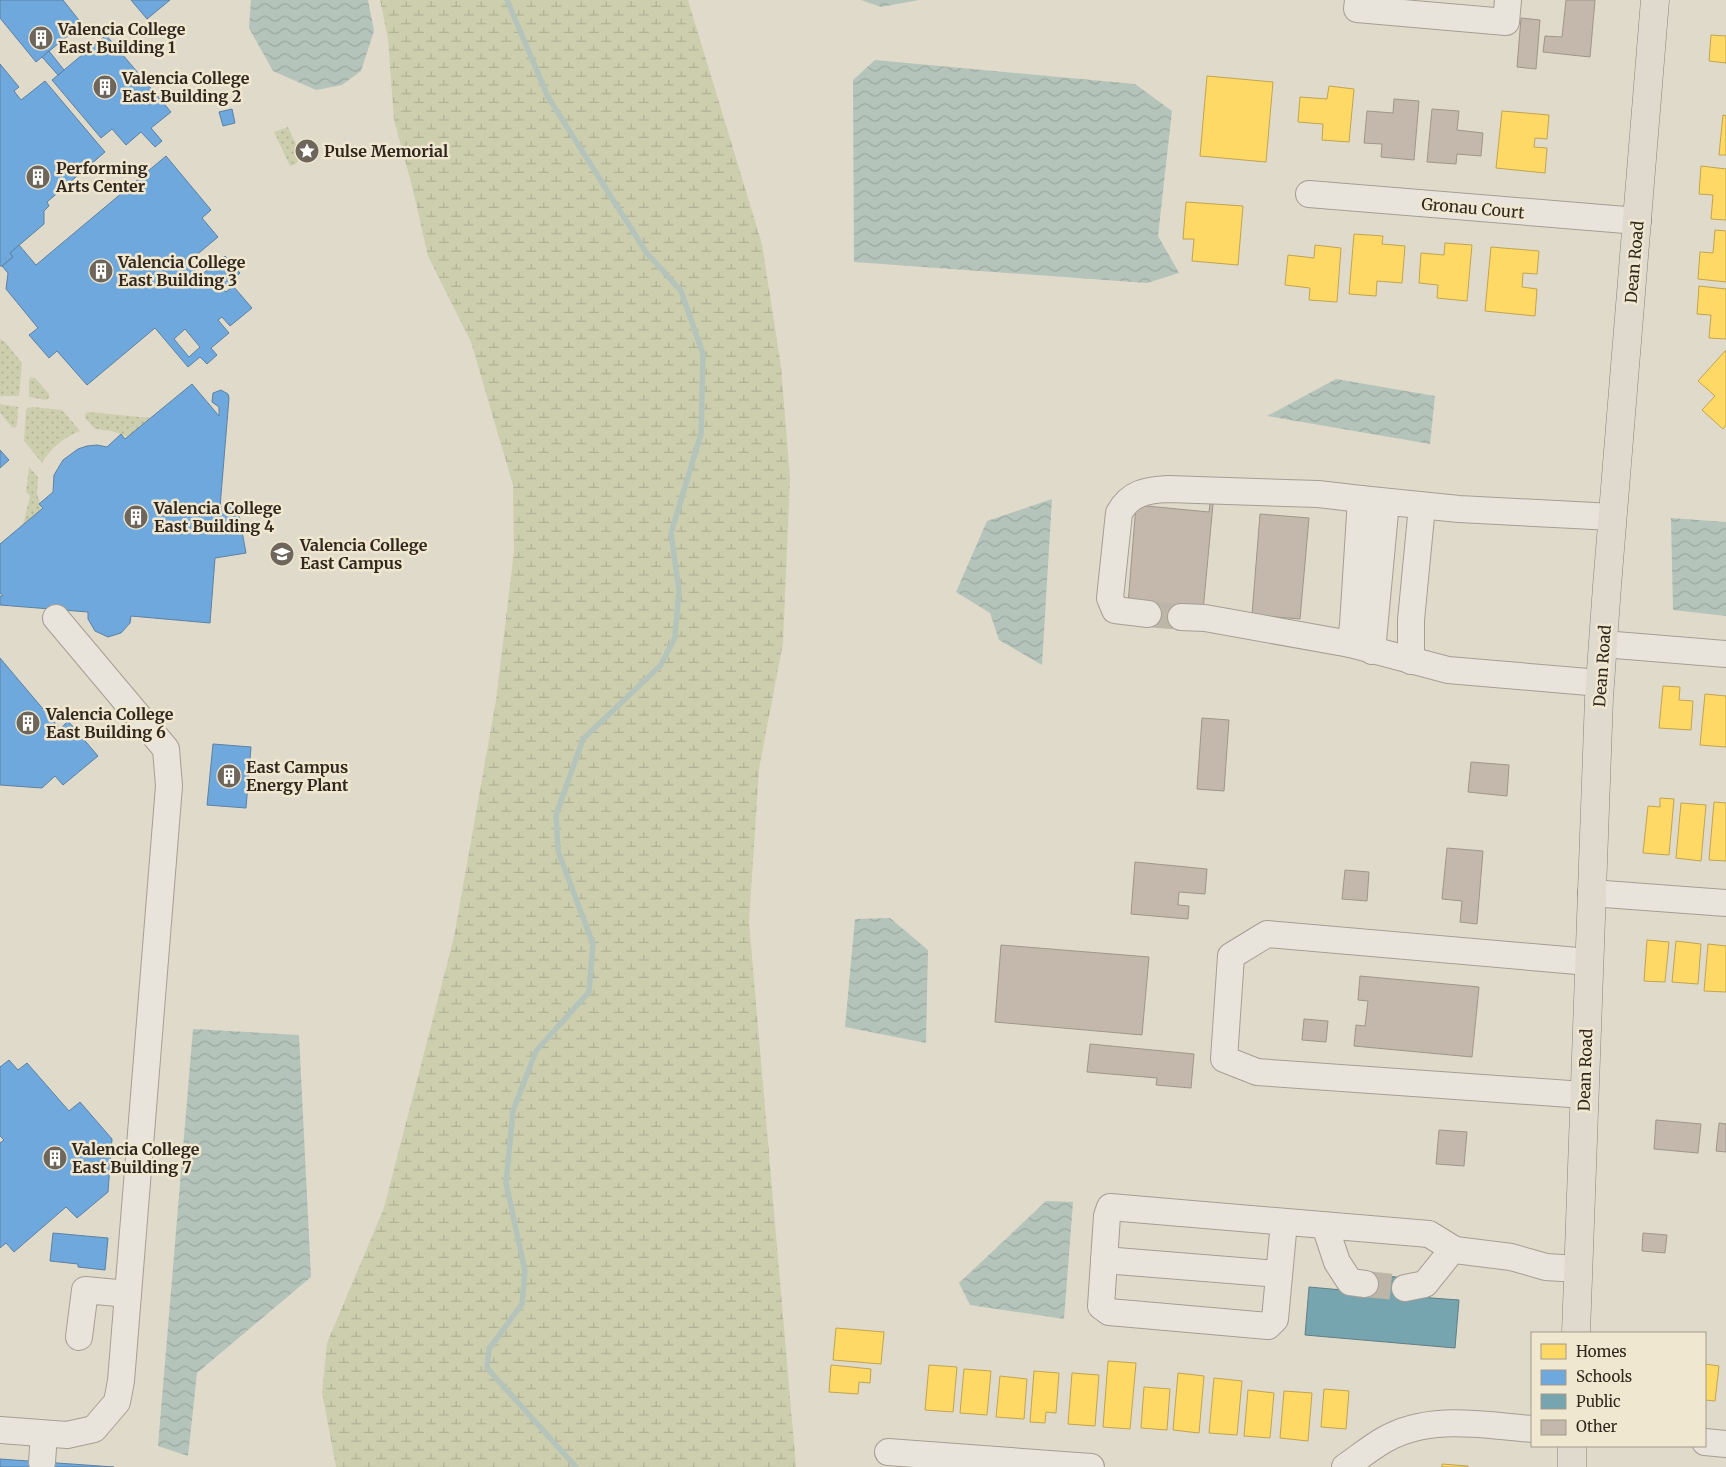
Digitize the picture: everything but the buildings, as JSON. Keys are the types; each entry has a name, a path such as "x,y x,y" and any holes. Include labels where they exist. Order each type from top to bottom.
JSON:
{"main road":[{"name":"Dean Road","path":"1576,1332 1600,683 1656,0"},
{"path":"1572,1447 1572,1467"}],"street":[{"path":"1358,0 1357,9 1506,22 1508,0"},
{"name":"Gronau Court","path":"1309,194 1638,221"},
{"path":"1148,614 1115,610 1110,598 1119,513 1123,506 1137,494 1150,490 1318,494 1459,509 1613,517"},
{"path":"1361,648 1374,501"},
{"path":"1411,661 1411,620 1422,506"},
{"path":"1181,617 1205,618 1361,648 1448,670 1600,683"},
{"path":"0,1430 67,1436 94,1429 117,1402 121,1381 168,786 166,749 56,618"},
{"path":"1603,644 1726,654"},
{"path":"1591,893 1726,903"},
{"path":"1584,1095 1257,1072 1224,1059 1231,956 1266,934 1589,962"},
{"path":"1284,1222 1276,1319 1268,1326 1109,1312 1101,1306 1107,1216 1110,1207 1429,1234 1453,1248 1511,1258 1546,1267 1578,1269"},
{"path":"1326,1226 1337,1262 1350,1282 1365,1284"},
{"path":"1405,1288 1425,1284 1453,1248"},
{"path":"1104,1260 1280,1274"},
{"path":"79,1337 85,1290 128,1294"},
{"path":"1345,1467 1385,1440 1410,1430 1449,1422 1531,1429"},
{"path":"42,1462 44,1434"},
{"path":"1706,1442 1726,1444"},
{"path":"888,1452 1091,1467"}],"green space":[{"path":"380,0 688,0 762,244 781,367 790,479 783,643 759,769 749,922 796,1467 336,1467 322,1392 327,1343 384,1208 454,937 496,700 514,552 513,485 471,342 428,256 394,120 388,39"},
{"path":"288,127 297,146 296,152 299,159 296,164 290,166 274,132"},
{"path":"0,339 5,342 22,363 19,396 0,396"},
{"path":"31,377 35,378 49,394 49,398 46,400 29,397 29,380"},
{"path":"0,404 18,407 17,425 15,428 0,413"},
{"path":"32,407 62,410 80,431 58,444 42,463 24,441 26,410"},
{"path":"88,412 151,418 128,437 112,431 95,429 85,418 85,414"},
{"path":"29,467 38,477 37,494 42,509 23,525 30,496 26,492"}],"water":[{"path":"251,0 368,0 374,31 361,71 342,85 316,90 273,71 249,28"},
{"path":"861,0 919,0 881,7"},
{"path":"875,60 1135,84 1172,111 1158,236 1179,273 1147,283 854,262 853,80"},
{"path":"1336,379 1435,396 1430,444 1267,416"},
{"path":"1052,499 1042,665 999,640 990,613 956,592 987,521"},
{"path":"1671,518 1726,522 1726,616 1673,610"},
{"path":"890,918 928,950 926,1043 845,1027 855,919"},
{"path":"193,1029 299,1035 311,1277 197,1373 188,1456 158,1446"},
{"path":"1046,1201 1073,1202 1064,1319 970,1305 959,1283"}],"waterway":[{"path":"507,0 548,97 646,252 681,291 703,354 701,434 671,533 679,591 675,637 661,665 583,739 556,815 558,851 593,944 589,992 536,1051 513,1111 506,1183 525,1271 522,1304 489,1349 487,1368 576,1467"}],"tunnel":[{"path":"1148,614 1181,617"},
{"path":"1365,1284 1405,1288"}],"place":[{"name":"Valencia College East Building 1","path":"41,38"},
{"name":"Valencia College East Building 2","path":"105,87"},
{"name":"Pulse Memorial","path":"307,151"},
{"name":"Performing Arts Center","path":"38,177"},
{"name":"Valencia College East Building 3","path":"101,271"},
{"name":"Valencia College East Building 4","path":"136,517"},
{"name":"Valencia College East Campus","path":"282,554"},
{"name":"Valencia College East Building 6","path":"28,723"},
{"name":"East Campus Energy Plant","path":"229,776"},
{"name":"Valencia College East Building 7","path":"55,1158"}]}
